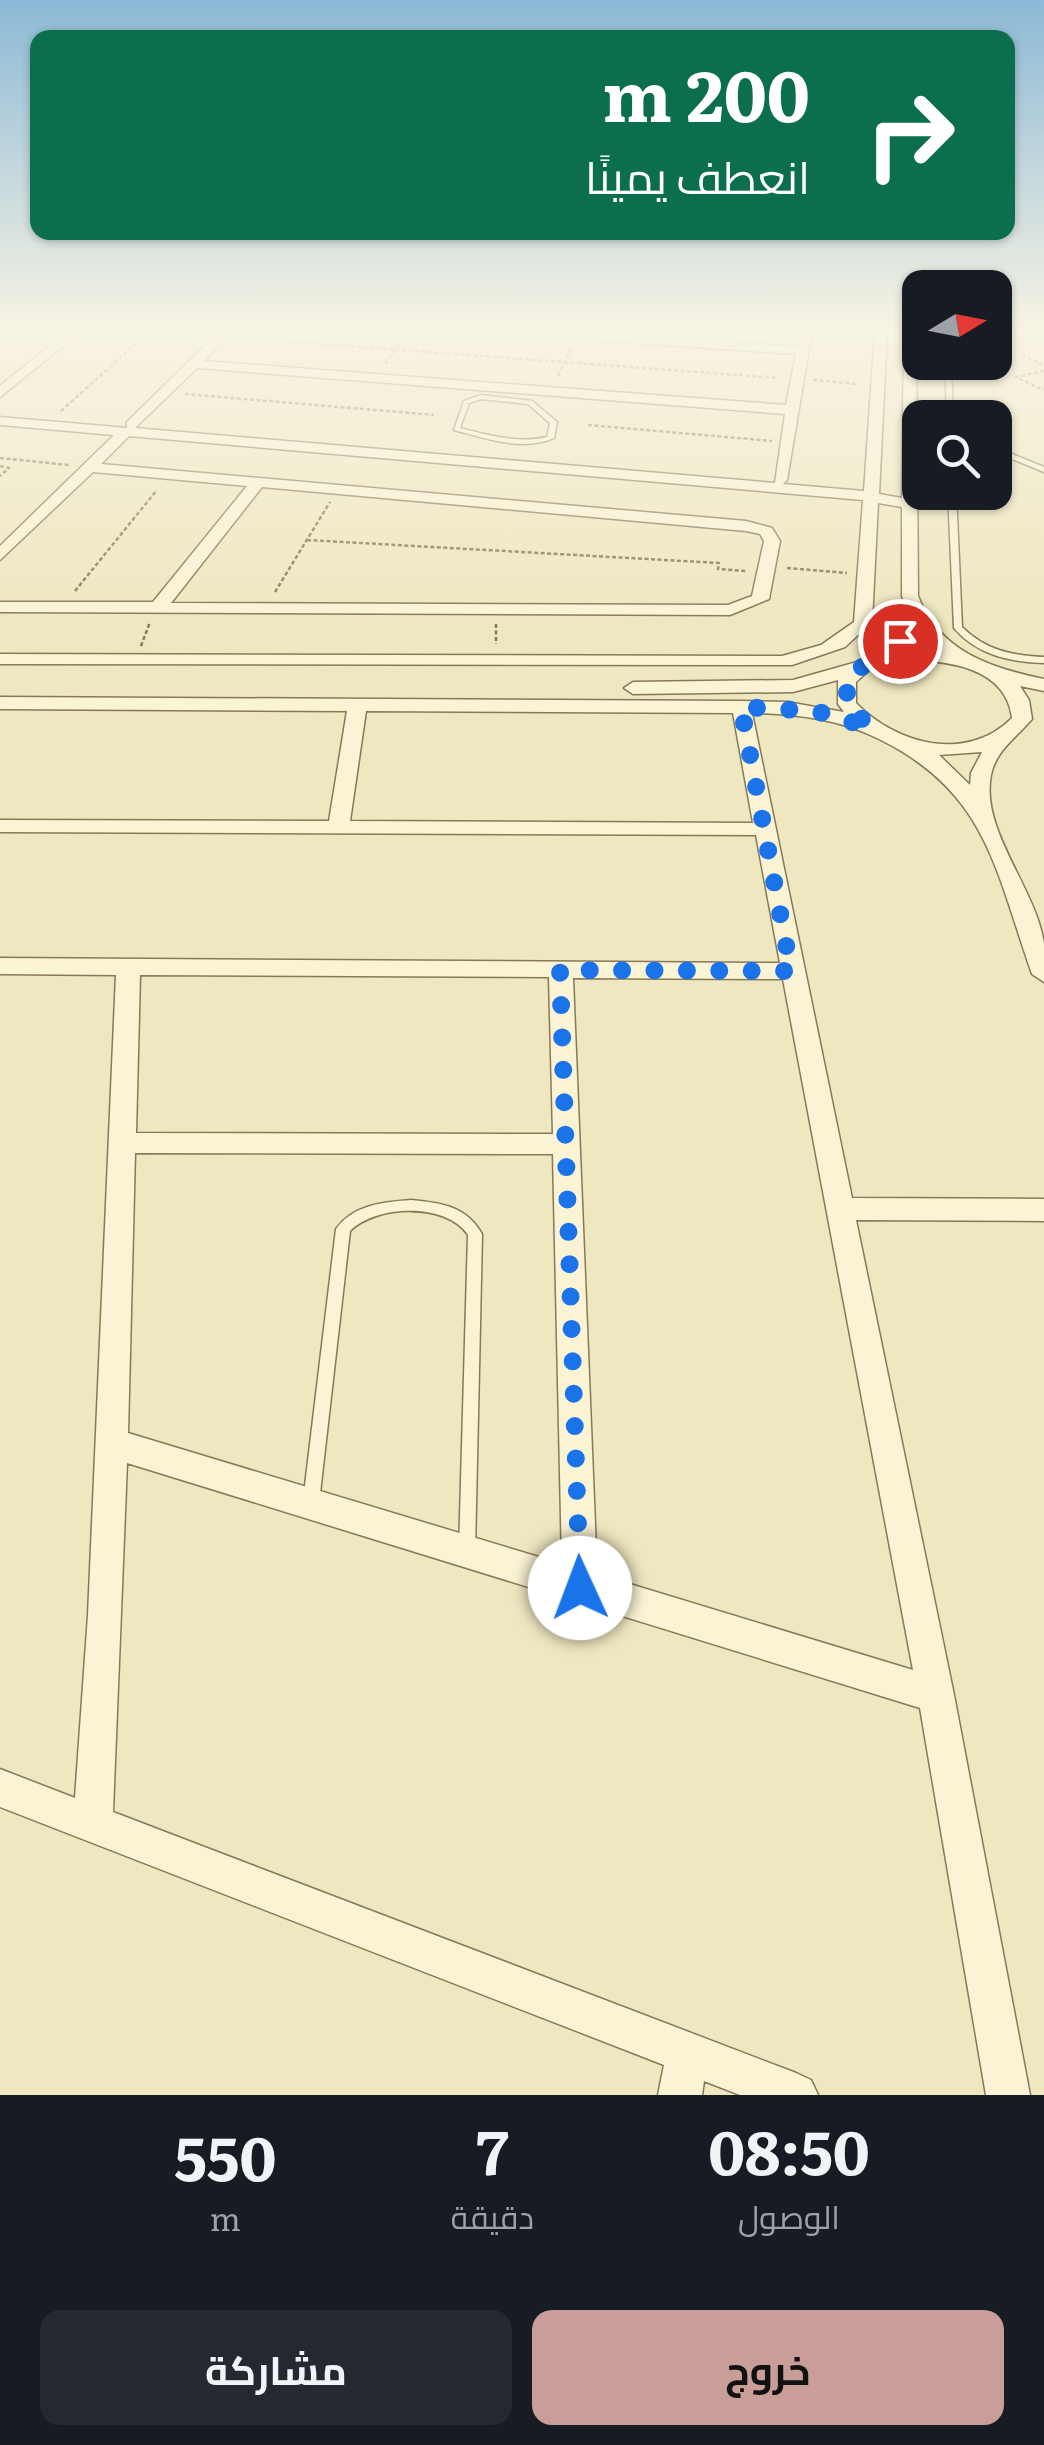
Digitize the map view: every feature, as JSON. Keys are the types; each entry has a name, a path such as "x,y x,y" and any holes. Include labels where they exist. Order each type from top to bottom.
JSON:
{"street":[{"path":"0,555 128,429"},
{"path":"0,607 738,609 760,599 772,538 761,529 624,495 135,429"},
{"path":"139,429 780,480 872,492 902,502"},
{"path":"780,480 788,429"},
{"path":"0,659 800,659 859,629 876,429"},
{"path":"89,468 338,490 624,495 872,492 902,487"},
{"path":"156,608 258,482"},
{"path":"908,510 908,580 913,614 940,644 969,662 994,674 1044,685"},
{"path":"358,704 551,690 778,688 821,682 884,657 900,641 913,614"},
{"path":"884,657 925,654 969,662"},
{"path":"856,670 844,692 847,704 871,728"},
{"path":"994,674 1018,696 1022,719"},
{"path":"3,702 741,707 816,711 904,743 957,779 980,809 1044,974"},
{"path":"338,828 358,704"},
{"path":"741,707 936,1696 1008,2095"},
{"path":"904,743 954,750 997,742 1013,732 1022,719 1044,714"},
{"path":"980,809 981,773 997,742"},
{"path":"0,826 763,830"},
{"path":"0,966 791,971"},
{"path":"93,1823 112,1443 128,967"},
{"path":"560,970 580,1588"},
{"path":"122,1144 566,1144"},
{"path":"839,1209 1044,1210"},
{"path":"112,1443 936,1696"},
{"path":"0,1788 796,2095"},
{"path":"680,2095 688,2052"}],"lane":[{"path":"456,429 489,438 544,441 553,429"},
{"path":"483,454 489,438"},
{"path":"1012,457 1044,472"},
{"path":"953,510 958,628 995,652 1044,660"},
{"path":"311,1507 343,1229 353,1216 370,1209 452,1210 466,1218 475,1234 467,1554"}],"path":[{"path":"632,429 786,442"},
{"path":"0,458 89,468"},
{"path":"0,466 9,468 0,476"},
{"path":"62,607 170,474"},
{"path":"266,608 338,490"},
{"path":"306,540 719,564 718,569 748,571 751,565 866,575"},
{"path":"136,660 156,608"},
{"path":"496,609 496,661"}],"route":[{"path":"580,1588 560,970 791,971 741,707 816,711 871,728 847,704 847,680 868,662 884,657 900,641"}]}
